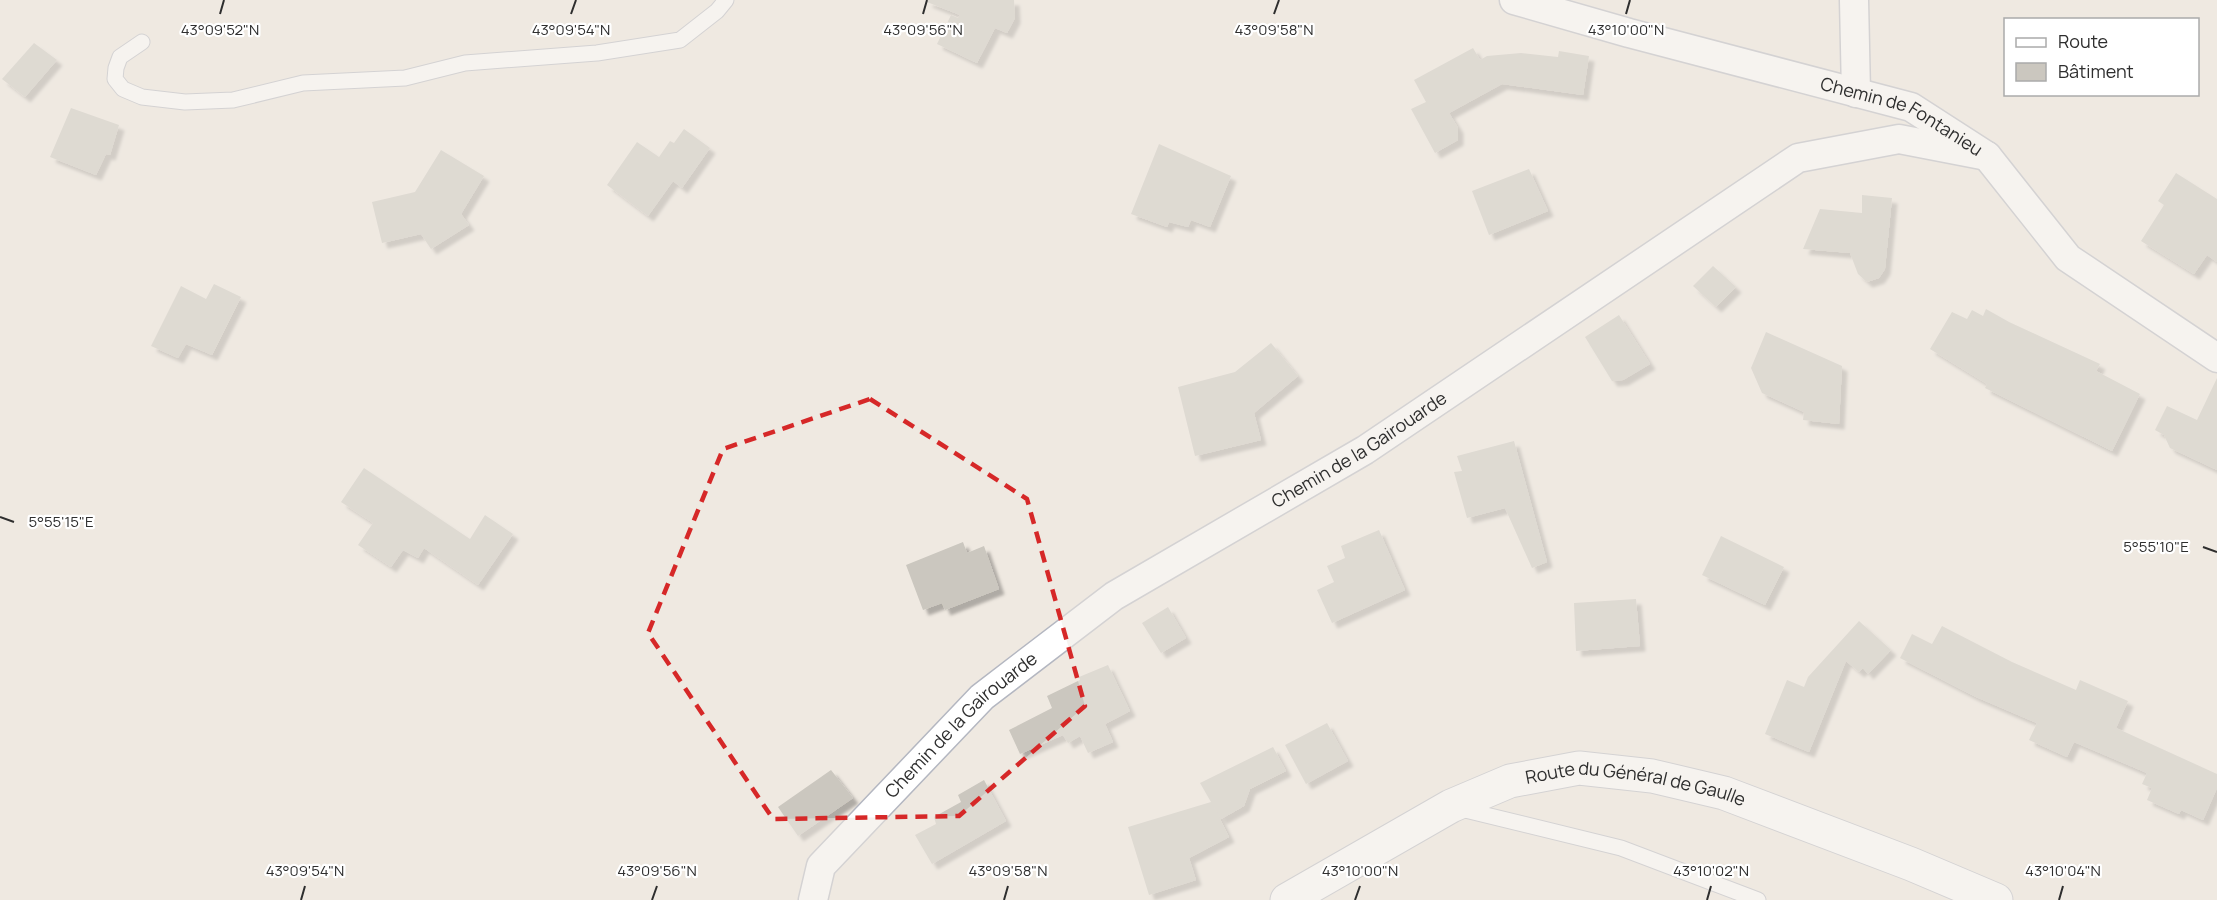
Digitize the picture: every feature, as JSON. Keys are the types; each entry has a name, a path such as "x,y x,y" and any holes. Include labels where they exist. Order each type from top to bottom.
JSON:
{"street":[{"name":"Chemin de Fontanieu","path":"1514,0 1629,33 1911,106 1987,156 2068,258 2217,358"},
{"path":"1854,0 1856,93"},
{"name":"Chemin de la Gairouarde","path":"813,900 821,866 982,697 1114,596 1365,450 1797,158 1899,139 1987,156"},
{"name":"Route du Général de Gaulle","path":"1287,900 1451,806 1510,781 1580,768 1652,776 1724,794 1911,864 1996,900"}],"lane":[{"path":"142,42 120,57 115,79 123,89 142,97 185,102 232,100 303,83 405,78 465,63 597,53 680,40 717,11 726,0"},
{"path":"1451,806 1621,848 1758,900"}],"highlighted area":[{"path":"870,399 1027,499 1085,706 959,816 773,819 648,633 723,449"}],"building":[{"path":"927,0 1014,0 1015,18 1007,33 995,28 977,63 937,44 951,15 958,18 960,15 927,2"},
{"path":"34,43 57,60 25,97 2,79"},
{"path":"1473,48 1480,60 1487,56 1521,53 1558,57 1559,51 1589,56 1583,95 1502,84 1449,113 1458,128 1458,140 1435,153 1411,109 1426,102 1414,80"},
{"path":"71,108 119,125 110,155 106,154 96,175 50,157"},
{"path":"684,129 710,148 682,188 673,181 648,216 607,185 637,142 659,157 670,141 674,143"},
{"path":"1159,144 1231,176 1210,227 1191,220 1188,227 1169,222 1167,227 1131,214"},
{"path":"441,150 484,176 461,214 469,225 431,249 421,234 382,243 372,202 415,192"},
{"path":"1529,169 1548,211 1489,235 1472,191"},
{"path":"2176,173 2217,199 2217,262 2207,255 2194,274 2141,241 2164,205 2158,201"},
{"path":"1862,195 1892,198 1885,269 1879,278 1867,282 1858,274 1850,253 1803,249 1820,209 1862,213"},
{"path":"1713,266 1736,287 1716,307 1693,286"},
{"path":"214,284 241,297 212,355 186,344 178,358 151,346 181,286 206,299"},
{"path":"1986,309 2100,364 2096,371 2140,394 2112,451 1985,388 1987,384 1930,349 1952,312 1967,319 1972,310 1983,316"},
{"path":"1619,315 1650,364 1623,380 1612,381 1585,337"},
{"path":"1766,332 1842,366 1839,424 1803,420 1804,412 1762,393 1751,368"},
{"path":"1271,343 1298,376 1254,413 1261,440 1195,456 1178,387 1235,372"},
{"path":"2217,378 2217,470 2170,448 2164,435 2155,430 2167,406 2197,420"},
{"path":"1514,441 1547,562 1532,568 1505,508 1467,518 1454,472 1462,471 1457,456"},
{"path":"364,468 470,539 485,515 513,534 478,585 424,548 418,558 403,550 391,567 358,545 373,523 341,502"},
{"path":"1379,530 1405,590 1332,623 1317,590 1334,582 1327,566 1345,558 1341,546"},
{"path":"1721,536 1784,567 1765,605 1702,575"},
{"path":"963,542 967,553 984,546 999,589 945,610 942,603 923,610 906,565"},
{"path":"1636,599 1640,646 1576,651 1574,603"},
{"path":"1168,607 1186,638 1161,653 1142,623"},
{"path":"1859,621 1891,650 1868,674 1863,668 1859,672 1846,661 1809,752 1765,734 1787,680 1804,687 1808,677"},
{"path":"1942,626 2012,662 2076,690 2080,680 2128,701 2116,728 2217,774 2217,788 2203,820 2181,810 2179,814 2147,800 2152,788 2142,784 2147,773 2074,742 2067,757 2029,740 2037,723 1976,697 1900,658 1912,634 1932,644"},
{"path":"1108,665 1130,711 1105,724 1113,742 1088,753 1080,736 1068,743 1063,735 1020,754 1009,730 1052,708 1047,696 1080,680 1079,677"},
{"path":"1327,723 1348,761 1306,784 1285,745"},
{"path":"1273,747 1286,771 1250,789 1244,806 1221,819 1214,807 1229,837 1189,858 1196,880 1149,895 1128,827 1211,802 1200,783"},
{"path":"831,770 853,798 798,836 778,807"},
{"path":"984,780 1006,821 932,864 915,835 936,824 934,817 961,802 958,795"}]}
